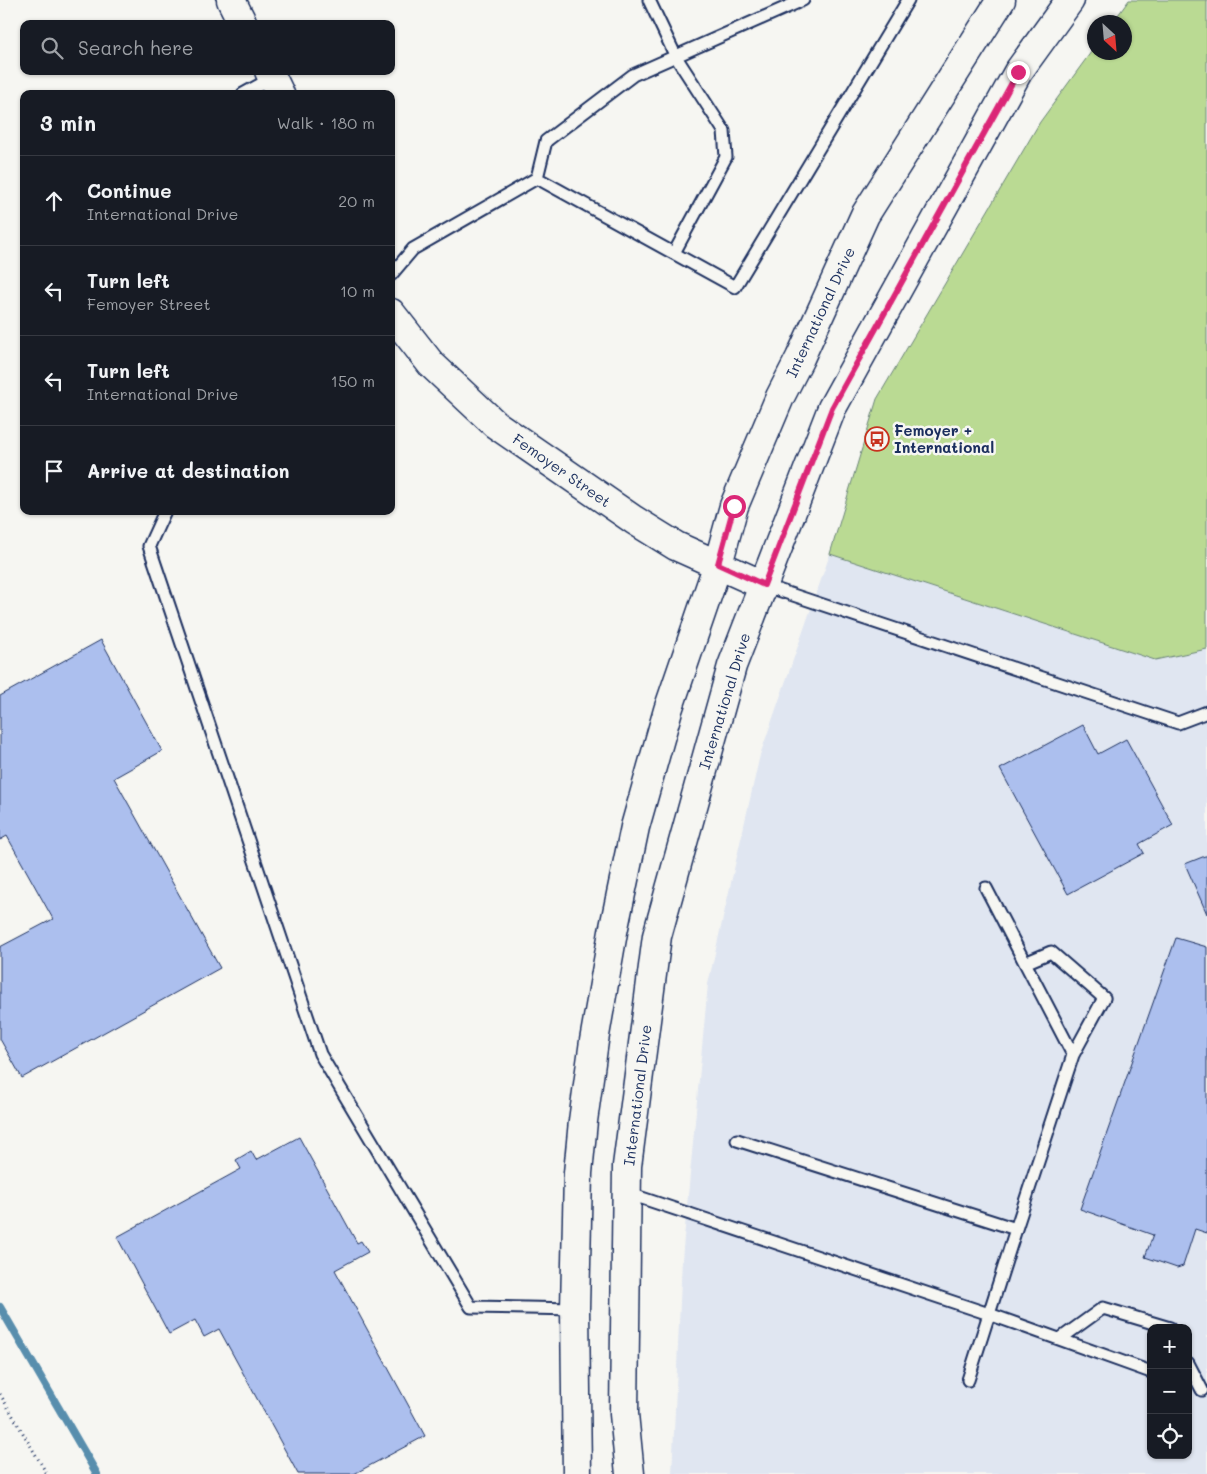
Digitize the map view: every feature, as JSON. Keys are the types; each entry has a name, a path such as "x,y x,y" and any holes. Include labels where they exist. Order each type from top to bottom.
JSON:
{"main road":[{"path":"231,0 241,20"},
{"name":"International Drive","path":"577,1474 575,1309 578,1173 582,1129 612,932 635,827 668,710 718,564 734,506 780,397 800,358 865,215 1001,0"},
{"name":"International Drive","path":"630,1474 624,1414 627,1166 657,936 732,666 832,408 1018,72 1070,0"},
{"name":"Femoyer Street","path":"395,318 431,364 495,424 634,520 676,546 764,585"}],"lane":[{"path":"649,0 676,57 724,131 726,157 674,253"},
{"path":"395,270 413,249 537,178 546,141 633,75 803,0"},
{"path":"537,178 735,287 908,0"},
{"path":"252,90 273,81"},
{"path":"163,515 149,546 320,1054 471,1308 575,1309"},
{"path":"764,585 1178,723 1207,712"},
{"path":"986,888 1073,1055"},
{"path":"968,1380 1073,1055 1104,998 1051,952 1025,963"},
{"path":"737,1140 1016,1229"},
{"path":"627,1193 989,1314 1147,1371"},
{"path":"1060,1339 1103,1308 1157,1324"},
{"path":"1191,1369 1204,1391"},
{"path":"1192,1386 1204,1391"}],"path":[{"path":"0,1394 47,1474"}],"shaded area":[{"path":"830,554 1155,660 1207,649 1207,1474 672,1474 682,1259 708,984 760,755"}],"green space":[{"path":"1129,0 1207,0 1207,649 1155,660 830,554 877,399 1040,122 1087,58 1087,60 1132,60 1132,15 1118,15"}],"building":[{"path":"101,640 162,751 114,778 220,968 22,1078 0,1039 0,947 53,919 7,836 0,840 0,696"},
{"path":"1083,725 1098,754 1126,739 1173,825 1139,844 1144,853 1068,894 1000,769"},
{"path":"1207,856 1207,914 1185,864"},
{"path":"1176,938 1207,947 1207,1233 1195,1229 1183,1266 1177,1268 1145,1257 1153,1235 1080,1209"},
{"path":"299,1137 357,1243 361,1241 368,1252 335,1270 425,1436 354,1474 298,1474 219,1329 204,1337 195,1320 169,1334 117,1237 241,1169 236,1160 251,1151 256,1160"}],"waterway":[{"path":"0,1307 97,1474"}],"place":[{"name":"Femoyer + International","path":"877,439"}],"route":[{"path":"734,506 718,564 764,585 832,408 1018,72"}]}
